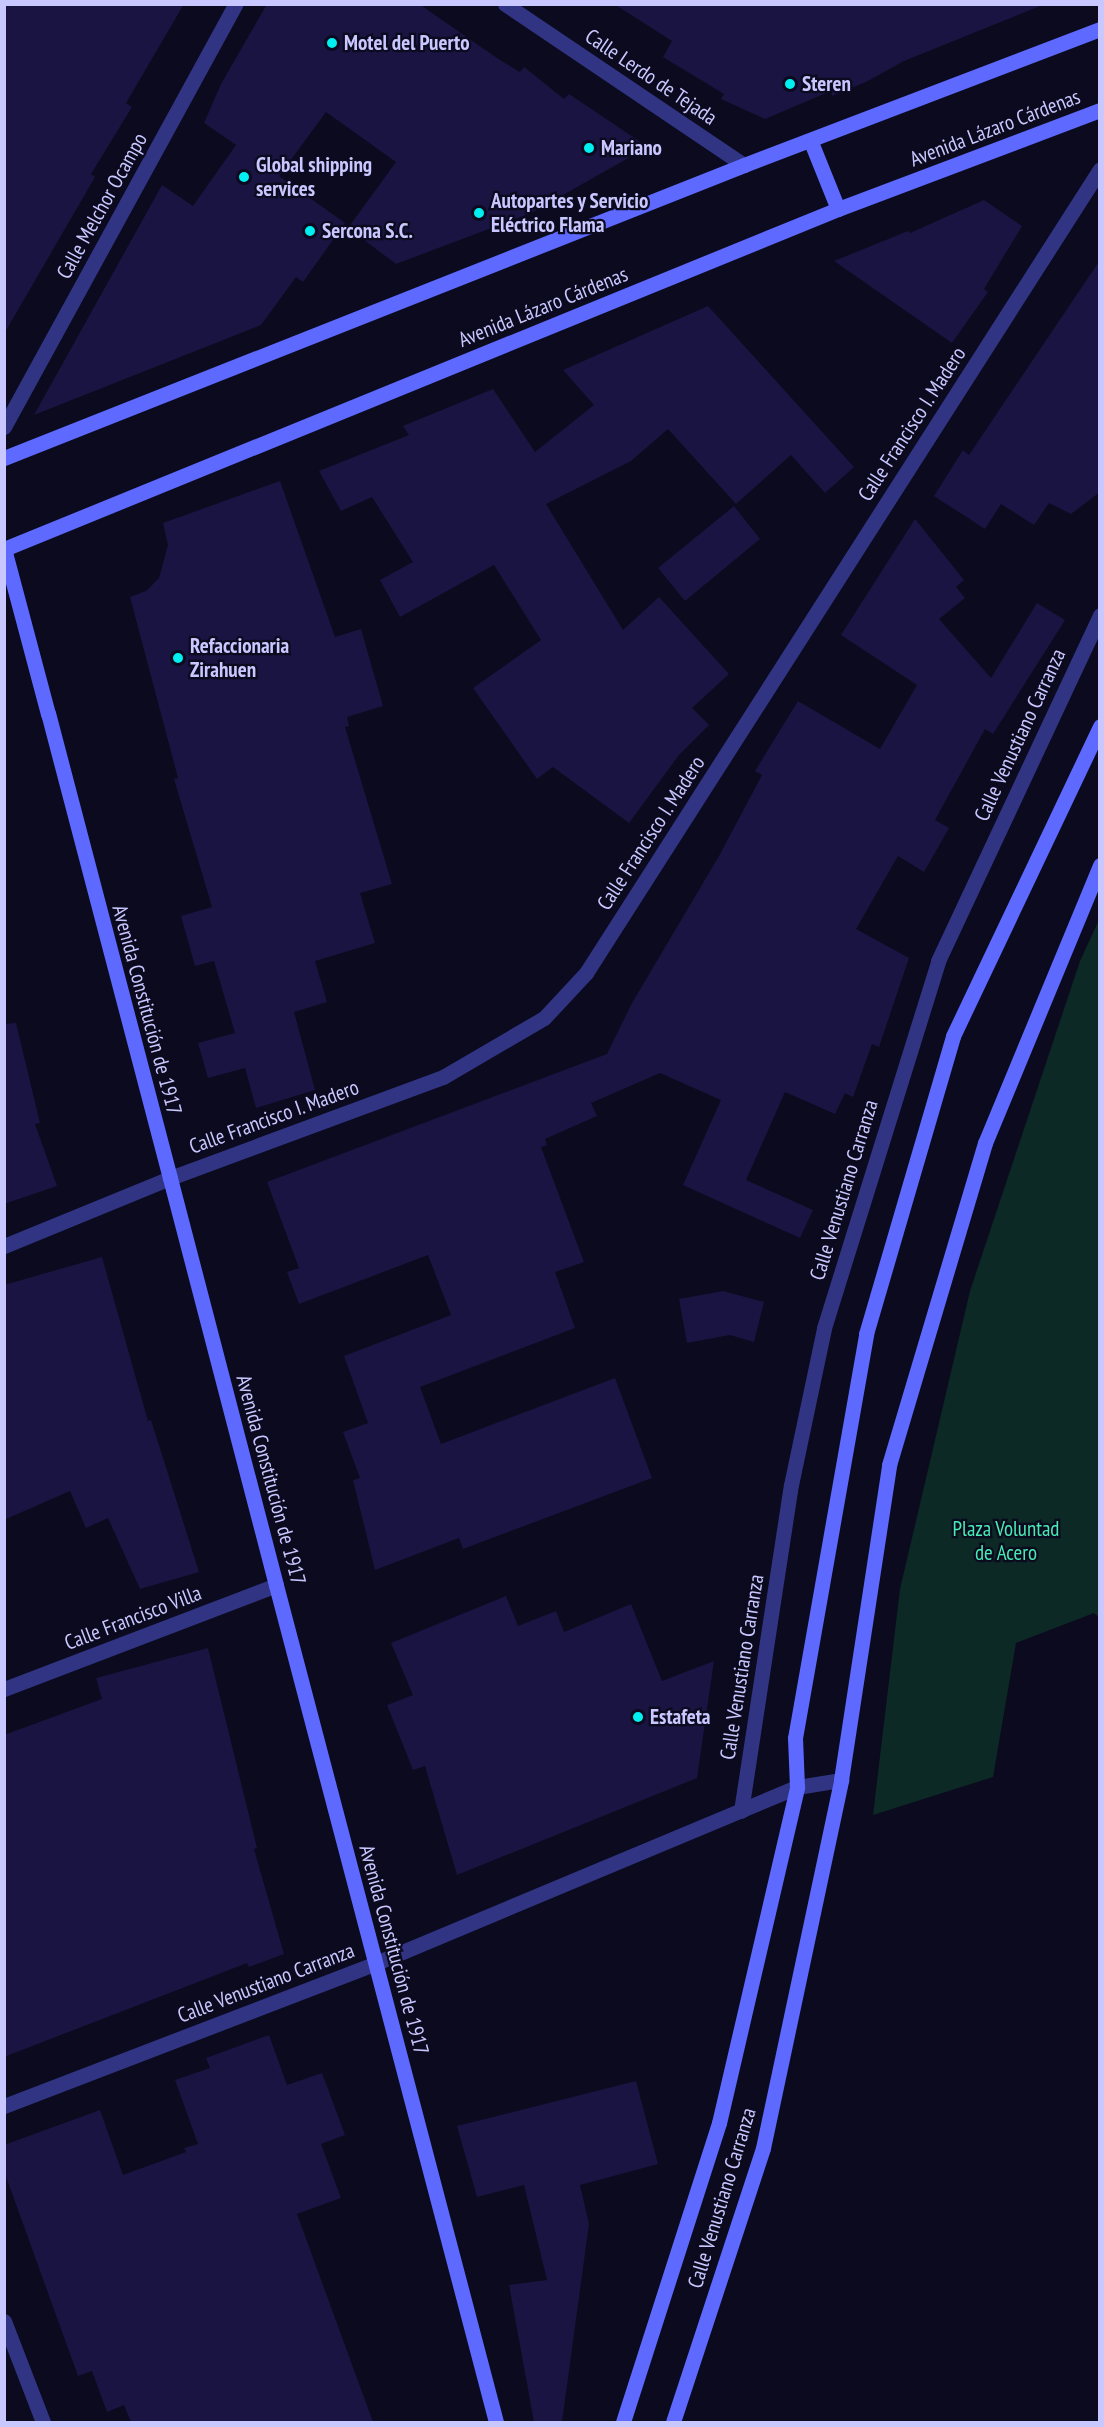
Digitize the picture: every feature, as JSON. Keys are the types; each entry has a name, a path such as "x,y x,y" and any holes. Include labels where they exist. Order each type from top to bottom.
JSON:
{"main road":[{"path":"4,458 744,165 811,142 1100,29"},
{"name":"Avenida Lázaro Cárdenas","path":"4,549 838,209 1100,110"},
{"path":"811,142 838,209"},
{"name":"Avenida Constitución de 1917","path":"4,549 496,2422"},
{"path":"796,1787 795,1738 866,1334 953,1036 1100,726"},
{"path":"841,1780 889,1465 985,1143 1100,865"},
{"name":"Calle Venustiano Carranza","path":"673,2422 763,2148 841,1780"},
{"name":"Calle Venustiano Carranza","path":"623,2422 719,2123 796,1787"}],"street":[{"name":"Calle Melchor Ocampo","path":"4,428 236,4"},
{"name":"Calle Lerdo de Tejada","path":"505,4 744,165"},
{"name":"Calle Francisco I. Madero","path":"4,1246 170,1178 443,1077 544,1018 586,973 1100,170"},
{"name":"Calle Venustiano Carranza","path":"741,1811 791,1485 824,1328 938,961 1100,615"},
{"name":"Calle Francisco Villa","path":"4,1689 276,1586"},
{"name":"Calle Venustiano Carranza","path":"4,2106 376,1963 796,1787 841,1780"},
{"path":"4,2321 43,2422"}],"green space":[{"name":"Plaza Voluntad de Acero","path":"1099,920 1099,1617 1094,1613 1016,1643 993,1777 873,1815 900,1589 970,1291 1080,961"}],"building":[{"path":"4,4 184,4 126,103 132,107 91,174 95,177 4,334"},
{"path":"267,4 419,4 497,58 520,72 524,67 564,99 569,94 648,147 531,213 396,264 348,228 396,162 326,112 279,176 345,223 303,282 296,277 261,325 34,415 162,185 193,206 236,145 204,123 221,84"},
{"path":"614,4 1040,4 1040,6 904,61 866,82 832,96 831,91 765,119 721,99 724,94 663,57 672,41"},
{"path":"984,200 1022,226 984,289 988,292 952,343 834,261 908,231 910,233"},
{"path":"1100,260 1100,492 1071,514 1049,503 1034,525 1001,504 985,529 934,496 963,450 969,455"},
{"path":"708,306 854,467 825,493 791,455 736,504 668,429 631,461 546,504 623,630 659,597 729,674 692,708 709,725 679,755 629,823 553,767 537,779 473,688 541,640 494,565 400,617 380,580 413,562 372,497 341,511 319,471 409,435 403,426 493,389 535,452 594,405 563,370"},
{"path":"280,481 335,637 361,629 383,706 347,717 349,726 345,727 392,884 360,893 375,943 315,961 327,1002 294,1012 315,1090 256,1108 245,1068 208,1078 198,1043 235,1033 214,961 195,966 181,916 212,907 174,779 178,778 130,597 146,591 159,578 168,545 163,523"},
{"path":"734,506 760,539 685,601 658,568"},
{"path":"915,519 964,580 956,587 965,598 939,619 991,678 1037,603 1065,620 993,734 985,729 935,820 949,828 924,872 898,856 856,929 909,958 879,1047 872,1044 853,1097 845,1093 835,1114 785,1092 746,1180 813,1210 800,1238 683,1185 721,1100 660,1073 591,1103 597,1116 545,1139 547,1145 541,1147 584,1262 555,1272 575,1328 420,1387 441,1444 615,1378 652,1478 463,1549 459,1538 375,1570 353,1480 360,1478 343,1432 368,1423 344,1356 451,1315 428,1255 299,1304 287,1272 299,1268 267,1182 607,1054 632,1003 719,856 762,775 755,771 798,701 880,749 917,685 841,635"},
{"path":"16,1023 40,1123 35,1124 57,1186 4,1204 4,1024"},
{"path":"102,1257 148,1421 151,1420 199,1572 140,1589 108,1518 86,1528 70,1491 4,1520 4,1285"},
{"path":"723,1291 764,1302 754,1342 730,1335 687,1343 679,1299"},
{"path":"506,1596 518,1626 556,1611 564,1632 631,1604 662,1681 714,1661 697,1778 457,1875 425,1766 413,1770 387,1705 413,1695 391,1643"},
{"path":"208,1648 257,1848 254,1849 284,1954 249,1967 247,1963 4,2057 4,1735 102,1699 96,1678"},
{"path":"269,2035 287,2085 322,2073 345,2135 321,2144 341,2198 297,2214 373,2422 131,2422 124,2405 107,2412 92,2371 78,2376 4,2171 4,2145 100,2110 123,2175 186,2152 184,2148 198,2144 175,2080 210,2068 206,2058"},
{"path":"636,2081 658,2164 580,2185 589,2224 562,2422 534,2422 509,2285 547,2280 524,2185 477,2197 457,2126"}],"place":[{"name":"Motel del Puerto","path":"332,43"},
{"name":"Steren","path":"790,84"},
{"name":"Mariano","path":"589,148"},
{"name":"Global shipping services","path":"244,177"},
{"name":"Autopartes y Servicio Eléctrico Flama","path":"479,213"},
{"name":"Sercona S.C.","path":"310,231"},
{"name":"Refaccionaria Zirahuen","path":"178,658"},
{"name":"Estafeta","path":"638,1717"}]}
